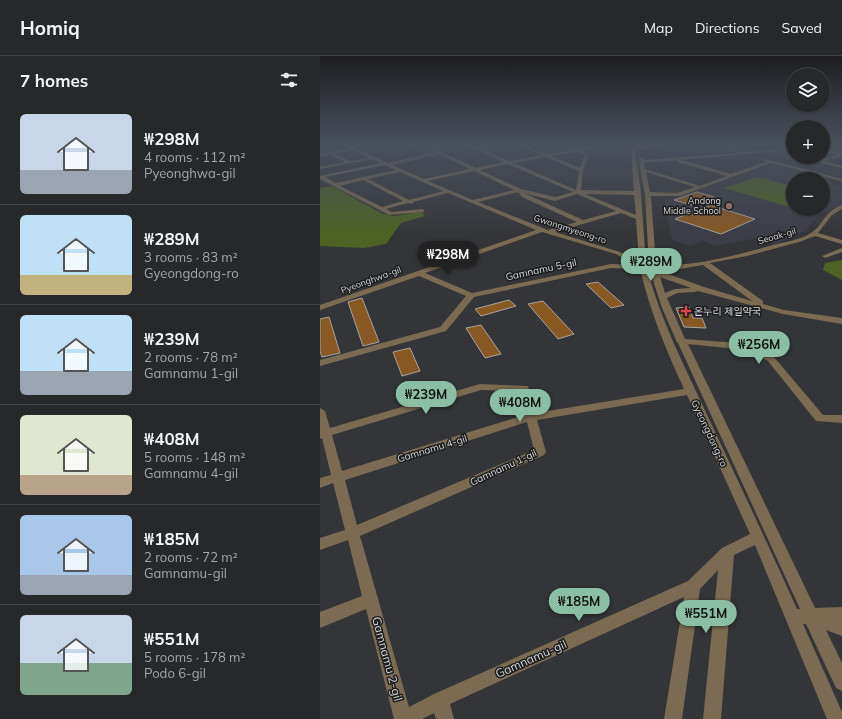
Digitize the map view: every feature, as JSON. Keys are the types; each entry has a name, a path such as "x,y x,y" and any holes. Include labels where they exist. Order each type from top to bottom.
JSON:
{"street":[{"path":"320,177 331,175"},
{"path":"336,185 381,175"},
{"name":"Gwangmyeong-ro","path":"412,175 473,202 545,231 618,253 650,269 702,290 765,307 826,320 842,321"},
{"path":"424,180 447,175"},
{"path":"487,175 519,190 555,199 578,192 678,195 735,175"},
{"path":"537,175 640,219"},
{"path":"578,192 580,175"},
{"name":"Gyeongdong-ro","path":"639,175 651,250 650,295 668,341 758,537 836,719"},
{"name":"Gyeongdong-ro","path":"642,175 643,193 634,207 640,219 650,269 663,297 680,341 842,682"},
{"path":"668,175 699,187"},
{"path":"320,177 391,214 422,210 364,179"},
{"path":"830,177 842,180"},
{"path":"473,202 519,190"},
{"path":"519,190 524,196 583,222"},
{"path":"381,208 448,191"},
{"path":"619,210 634,207"},
{"path":"842,207 830,214 814,234 842,242"},
{"name":"Pyeonghwa-gil","path":"320,308 418,273 545,231 583,222 619,210"},
{"name":"Seoak-gil","path":"650,269 674,268 705,263 775,247 814,234"},
{"path":"651,250 665,263 674,268 672,271 702,290"},
{"path":"825,256 842,250"},
{"path":"705,263 720,272 739,289 765,307"},
{"name":"Gamnamu 5-gil","path":"471,295 611,266 650,269"},
{"path":"320,363 442,329 471,295 418,273"},
{"path":"663,297 675,291 702,290"},
{"path":"826,320 842,313"},
{"path":"680,341 738,346 771,358 820,418 842,419"},
{"name":"Gamnamu 1-gil","path":"323,434 480,387 524,388 540,452 353,533"},
{"name":"Gamnamu 4-gil","path":"338,478 531,417 691,391"},
{"name":"Gamnamu 2-gil","path":"320,411 323,434 338,478 403,719"},
{"path":"320,483 338,478"},
{"path":"320,544 353,533"},
{"name":"Gamnamu-gil","path":"403,719 440,700 693,586 727,552 758,537"},
{"path":"712,719 727,552"},
{"path":"673,719 693,586"},
{"path":"320,620 371,600"},
{"path":"792,617 842,614"},
{"path":"811,617 842,628"},
{"path":"440,700 445,719"}],"shaded area":[{"name":"Andong Middle School","path":"742,175 786,175 786,216 818,216 805,231 774,245 757,238 716,246 703,241 691,246 672,240 664,202"},
{"name":"Andong Middle School","path":"830,184 842,187 842,204 830,210"}],"green space":[{"path":"757,177 786,184 786,206 724,188"},
{"path":"332,186 383,214 394,216 422,212 425,216 401,223 386,244 364,248 320,246 320,188"},
{"path":"842,260 842,280 823,270 825,263"}],"building":[{"path":"697,192 714,197 691,205 674,200"},
{"path":"710,205 755,219 721,234 675,219"},
{"path":"598,282 624,305 611,308 586,284"},
{"path":"362,298 379,342 363,346 348,302"},
{"path":"509,300 516,306 481,316 475,309"},
{"path":"543,301 574,334 558,339 528,304"},
{"path":"689,307 693,318 702,318 706,328 684,327 676,308"},
{"path":"329,317 340,353 322,357 320,351 320,319"},
{"path":"481,325 501,354 485,358 466,328"},
{"path":"410,348 420,371 402,376 393,352"}],"place":[{"name":"Andong Middle School","path":"729,206"},
{"name":"온누리 제일약국","path":"686,311"}]}
